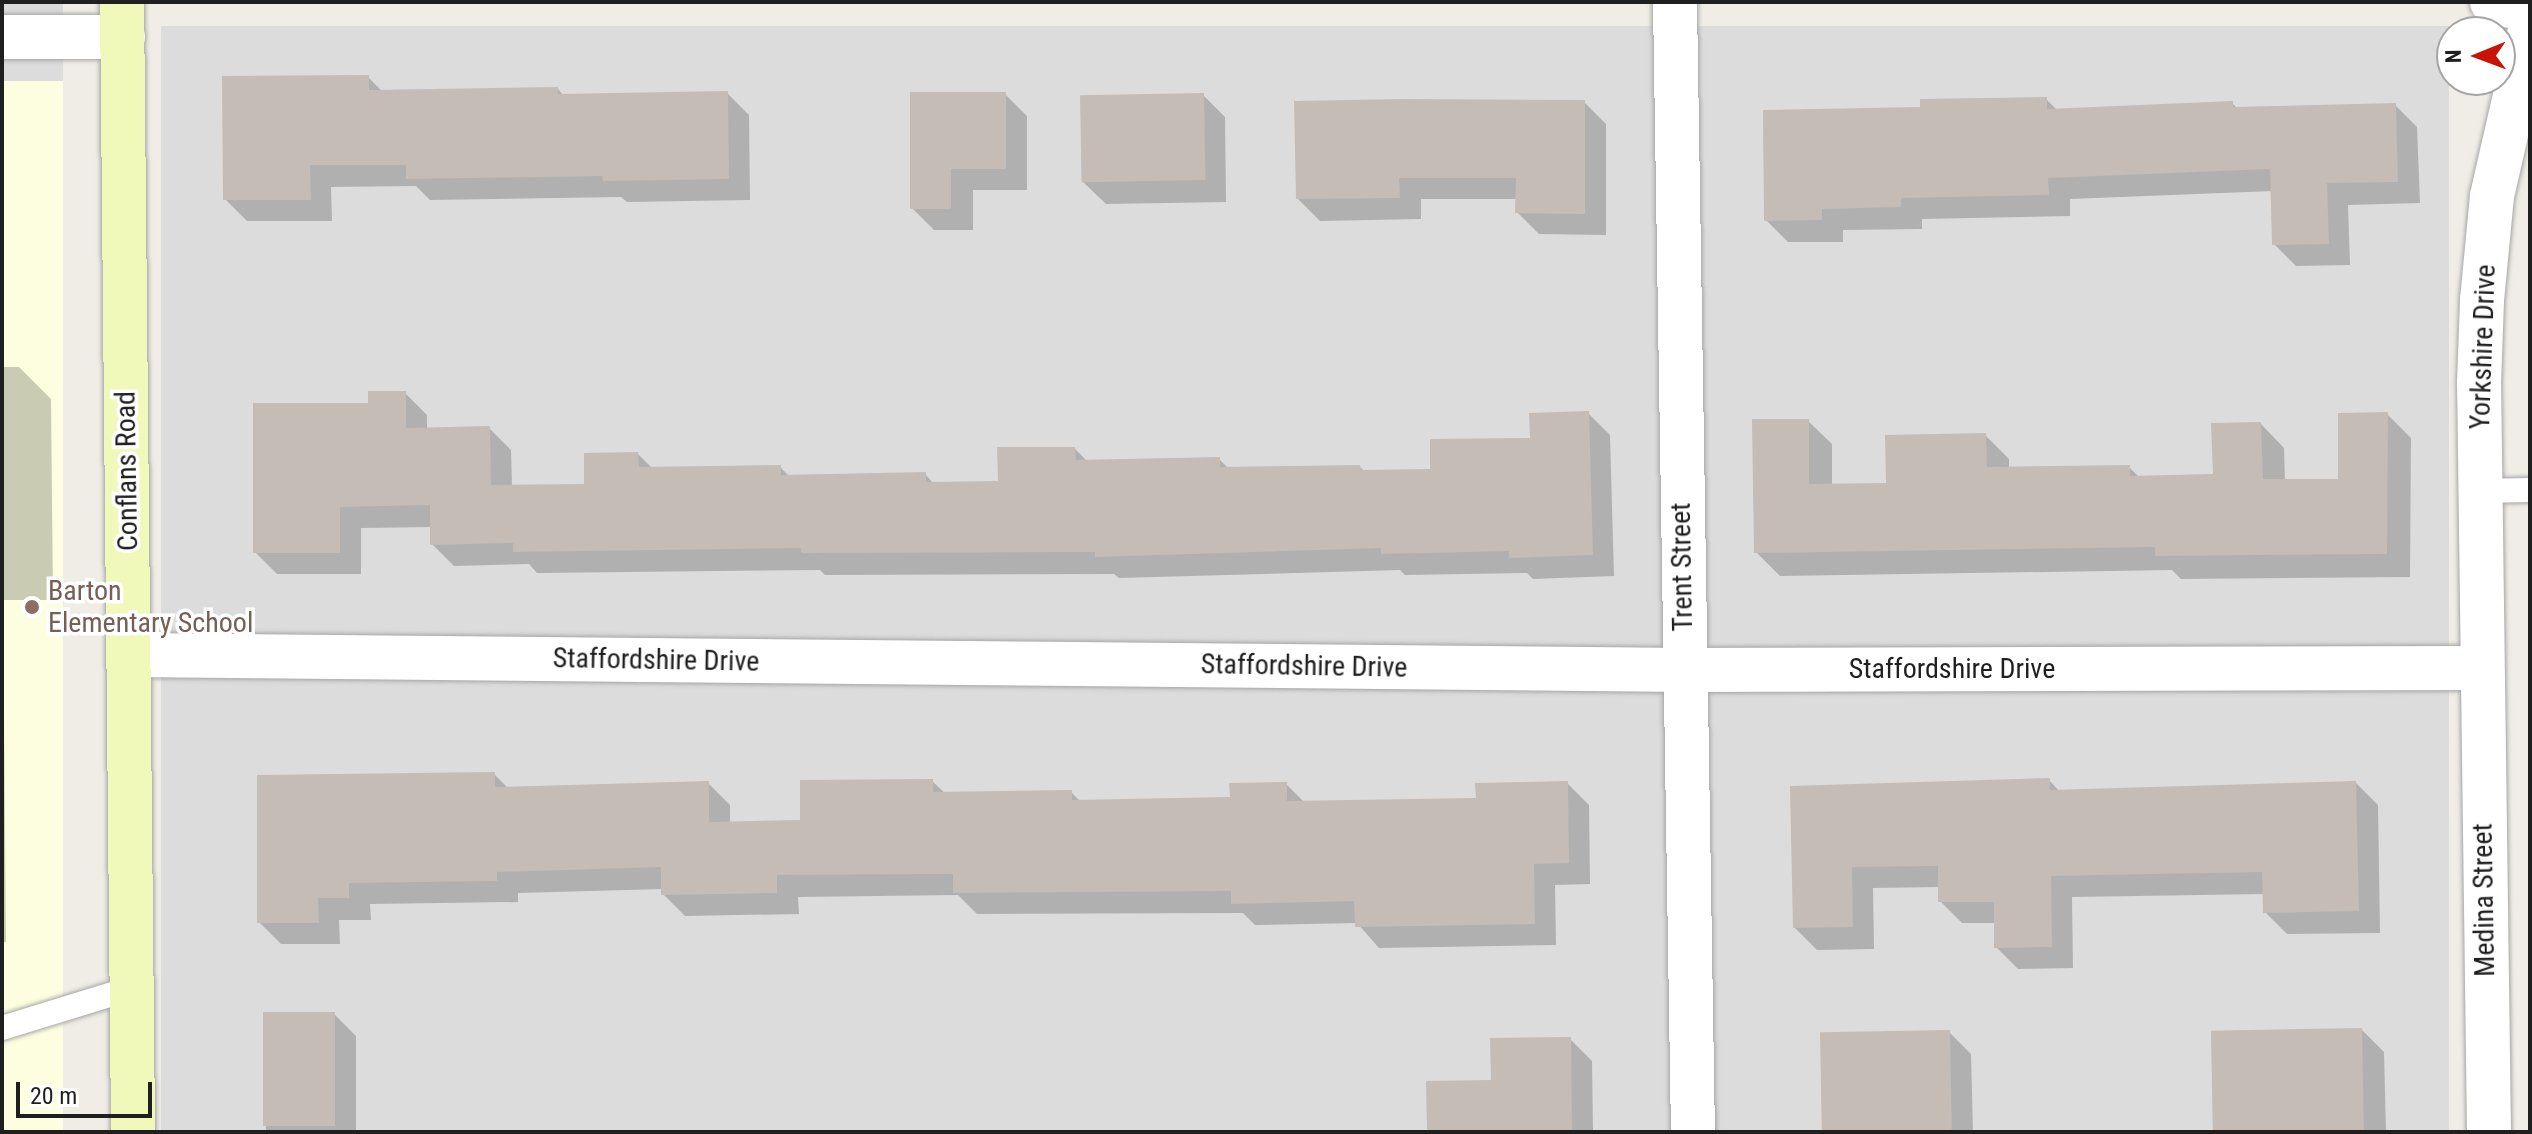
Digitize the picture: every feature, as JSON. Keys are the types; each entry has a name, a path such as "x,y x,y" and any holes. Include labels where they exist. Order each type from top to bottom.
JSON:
{"main road":[{"name":"Conflans Road","path":"122,20 133,1132"}],"street":[{"name":"Trent Street","path":"1675,2 1693,1132"},
{"path":"2492,2 2530,10"},
{"path":"2,37 122,20"},
{"name":"Yorkshire Drive","path":"2480,668 2482,300 2492,196 2530,30"},
{"name":"Staffordshire Drive","path":"129,655 1684,670 2480,668"},
{"name":"Medina Street","path":"2480,668 2489,1132"}],"lane":[{"path":"2479,491 2530,490"},
{"path":"2,1028 132,988"}],"shaded area":[{"path":"2,2 63,2 63,81 2,81"},
{"path":"161,26 2436,26 2436,96 2449,96 2449,1132 161,1132"},
{"name":"Barton Elementary School","path":"2,81 63,81 63,1132 2,1132"}],"building":[{"path":"369,75 369,90 558,87 558,94 728,91 729,179 603,181 602,176 406,179 406,165 310,165 311,200 223,200 222,76"},
{"path":"910,92 1006,92 1006,169 951,169 951,209 910,209"},
{"path":"1204,93 1206,180 1082,182 1080,95"},
{"path":"2047,97 2047,109 2233,101 2233,107 2396,103 2398,182 2327,183 2329,244 2272,245 2270,169 2048,178 2049,195 1901,198 1901,207 1822,209 1822,220 1764,221 1763,110 1920,107 1920,99"},
{"path":"1585,100 1585,214 1515,213 1516,178 1399,178 1400,198 1296,199 1294,101"},
{"path":"368,391 406,391 406,428 490,426 491,485 584,484 584,453 638,452 639,467 781,465 781,475 926,472 926,482 998,481 997,447 1075,447 1076,460 1220,457 1220,467 1360,465 1361,470 1430,469 1430,439 1530,438 1529,413 1589,411 1593,555 1509,558 1509,551 1381,554 1381,548 1095,557 1095,552 801,553 801,548 513,552 513,543 430,545 430,505 340,507 340,553 253,553 253,403 368,403"},
{"path":"2388,412 2387,554 2155,556 2155,547 1754,553 1752,419 1809,419 1809,484 1886,483 1885,435 1986,433 1987,467 2130,465 2130,476 2213,474 2211,423 2261,422 2263,479 2338,479 2338,413"},
{"path":"495,772 495,787 709,781 709,822 800,820 800,780 933,779 933,792 1072,790 1072,800 1230,797 1229,783 1287,782 1287,801 1476,798 1475,783 1568,781 1569,863 1534,864 1535,924 1355,927 1354,901 1231,904 1231,891 953,893 953,874 777,875 777,893 661,895 661,867 497,872 497,881 349,883 349,898 318,898 319,923 257,923 257,775"},
{"path":"2050,778 2050,790 2356,781 2359,911 2263,913 2262,872 2051,876 2052,947 1994,948 1994,902 1938,902 1938,866 1852,867 1853,927 1793,928 1790,786"},
{"path":"263,1012 335,1012 335,1126 263,1126"},
{"path":"2362,1028 2364,1132 2213,1132 2211,1031"},
{"path":"1950,1030 1952,1132 1822,1132 1820,1032"},
{"path":"1571,1037 1572,1132 1427,1132 1426,1081 1491,1080 1490,1038"}],"place":[{"name":"Barton Elementary School","path":"32,607"}]}
